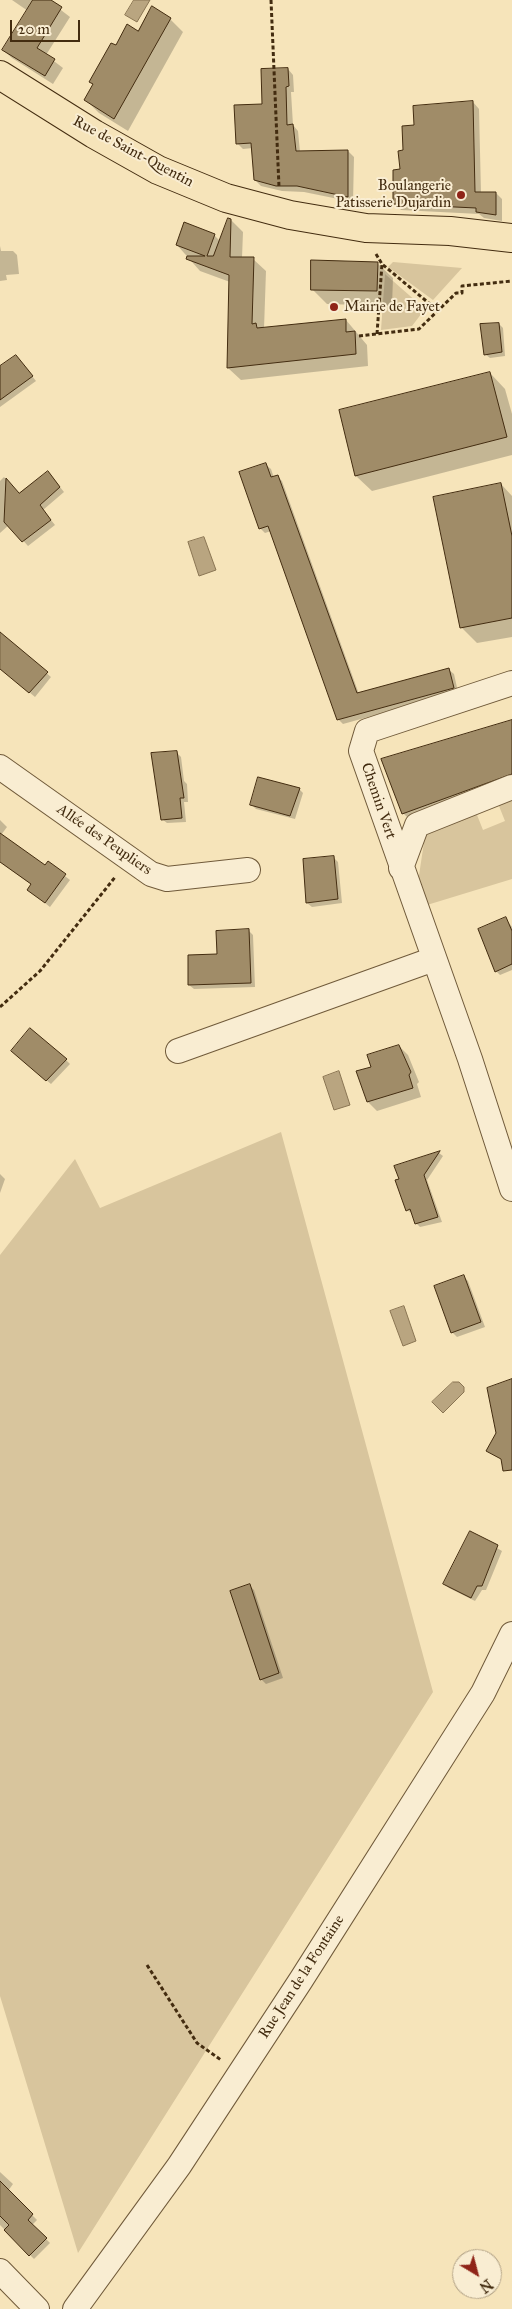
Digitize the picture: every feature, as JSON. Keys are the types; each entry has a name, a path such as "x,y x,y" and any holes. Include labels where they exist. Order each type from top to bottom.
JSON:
{"main road":[{"name":"Rue de Saint-Quentin","path":"0,75 94,134 158,170 212,193 290,215 366,228 450,231 512,238"}],"street":[{"name":"Chemin Vert","path":"512,683 367,731 361,751 470,1059 512,1189"},
{"name":"Allée des Peupliers","path":"0,767 151,874 167,879 248,870"},
{"path":"401,868 417,825 512,787"},
{"path":"178,1051 434,959"},
{"name":"Rue Jean de la Fontaine","path":"75,2309 179,2166 240,2073 422,1791 482,1692 512,1634"},
{"path":"0,2272 37,2309"}],"path":[{"path":"271,0 280,188 292,200 290,215"},
{"path":"377,334 382,264 437,310"},
{"path":"359,336 419,329 456,293 462,293 462,286 512,282"},
{"path":"0,1007 40,971 129,860"},
{"path":"147,1965 197,2043 240,2073"}],"shaded area":[{"path":"134,0 150,0 137,22 125,15"},
{"path":"393,262 462,268 433,300 388,267"},
{"path":"385,274 425,309 412,326 381,330"},
{"path":"204,537 216,570 199,576 188,542"},
{"path":"512,795 512,879 427,905 418,882 426,829 475,810 483,830 505,821 497,801"},
{"path":"339,1071 350,1105 334,1110 323,1077"},
{"path":"281,1132 433,1692 78,2253 0,1996 0,1255 75,1159 100,1208"},
{"path":"404,1306 416,1341 403,1346 390,1311"},
{"path":"453,1382 459,1382 464,1387 464,1392 443,1413 432,1402"}],"building":[{"path":"33,0 51,0 62,7 37,48 55,59 45,76 2,50"},
{"path":"152,6 171,18 114,119 84,100 93,84 89,82 111,43 116,45 127,24 138,31"},
{"path":"288,68 289,86 286,87 287,125 293,124 296,151 348,150 348,197 297,186 276,186 254,180 251,143 236,144 234,105 262,104 261,69"},
{"path":"473,101 475,192 496,192 496,215 476,212 476,208 393,204 393,170 400,169 398,151 403,150 402,126 414,125 413,106"},
{"path":"228,218 231,219 230,257 254,257 252,324 256,323 257,328 346,319 346,332 355,331 356,354 227,368 229,275 186,259 187,256 205,256 176,245 184,222 215,234 207,256 213,256"},
{"path":"311,260 378,262 377,291 311,290"},
{"path":"499,323 502,352 484,355 480,324"},
{"path":"16,355 33,376 0,400 0,366"},
{"path":"490,372 507,437 355,476 339,410"},
{"path":"266,463 271,477 278,475 357,693 449,668 454,688 337,720 268,526 259,529 239,472"},
{"path":"48,471 60,487 40,505 51,520 22,542 4,522 6,478 19,493"},
{"path":"501,483 512,536 512,618 460,628 433,497"},
{"path":"0,632 48,672 29,693 0,669"},
{"path":"512,720 512,774 402,814 381,759"},
{"path":"177,751 184,798 180,798 182,818 161,820 151,753"},
{"path":"258,777 300,788 290,816 250,805"},
{"path":"0,833 45,865 48,861 66,874 45,903 27,890 31,884 0,862"},
{"path":"334,856 338,899 306,903 303,859"},
{"path":"506,917 512,931 512,964 495,972 478,929"},
{"path":"249,929 251,983 188,985 188,955 217,954 216,931"},
{"path":"30,1028 67,1059 46,1081 11,1051"},
{"path":"399,1045 411,1072 409,1075 413,1088 367,1102 356,1071 371,1067 367,1055"},
{"path":"440,1151 424,1175 438,1217 415,1224 410,1209 406,1211 395,1180 399,1179 394,1166"},
{"path":"464,1275 481,1322 451,1333 434,1286"},
{"path":"512,1379 512,1470 503,1471 501,1459 486,1451 496,1433 487,1388"},
{"path":"470,1531 498,1545 482,1586 477,1586 471,1598 443,1584"},
{"path":"250,1584 279,1673 260,1680 230,1591"},
{"path":"0,2181 33,2214 28,2220 47,2238 29,2256 4,2230 9,2225 0,2216"}],"place":[{"name":"Boulangerie Patisserie Dujardin","path":"461,195"},
{"name":"Mairie de Fayet","path":"334,307"}]}
